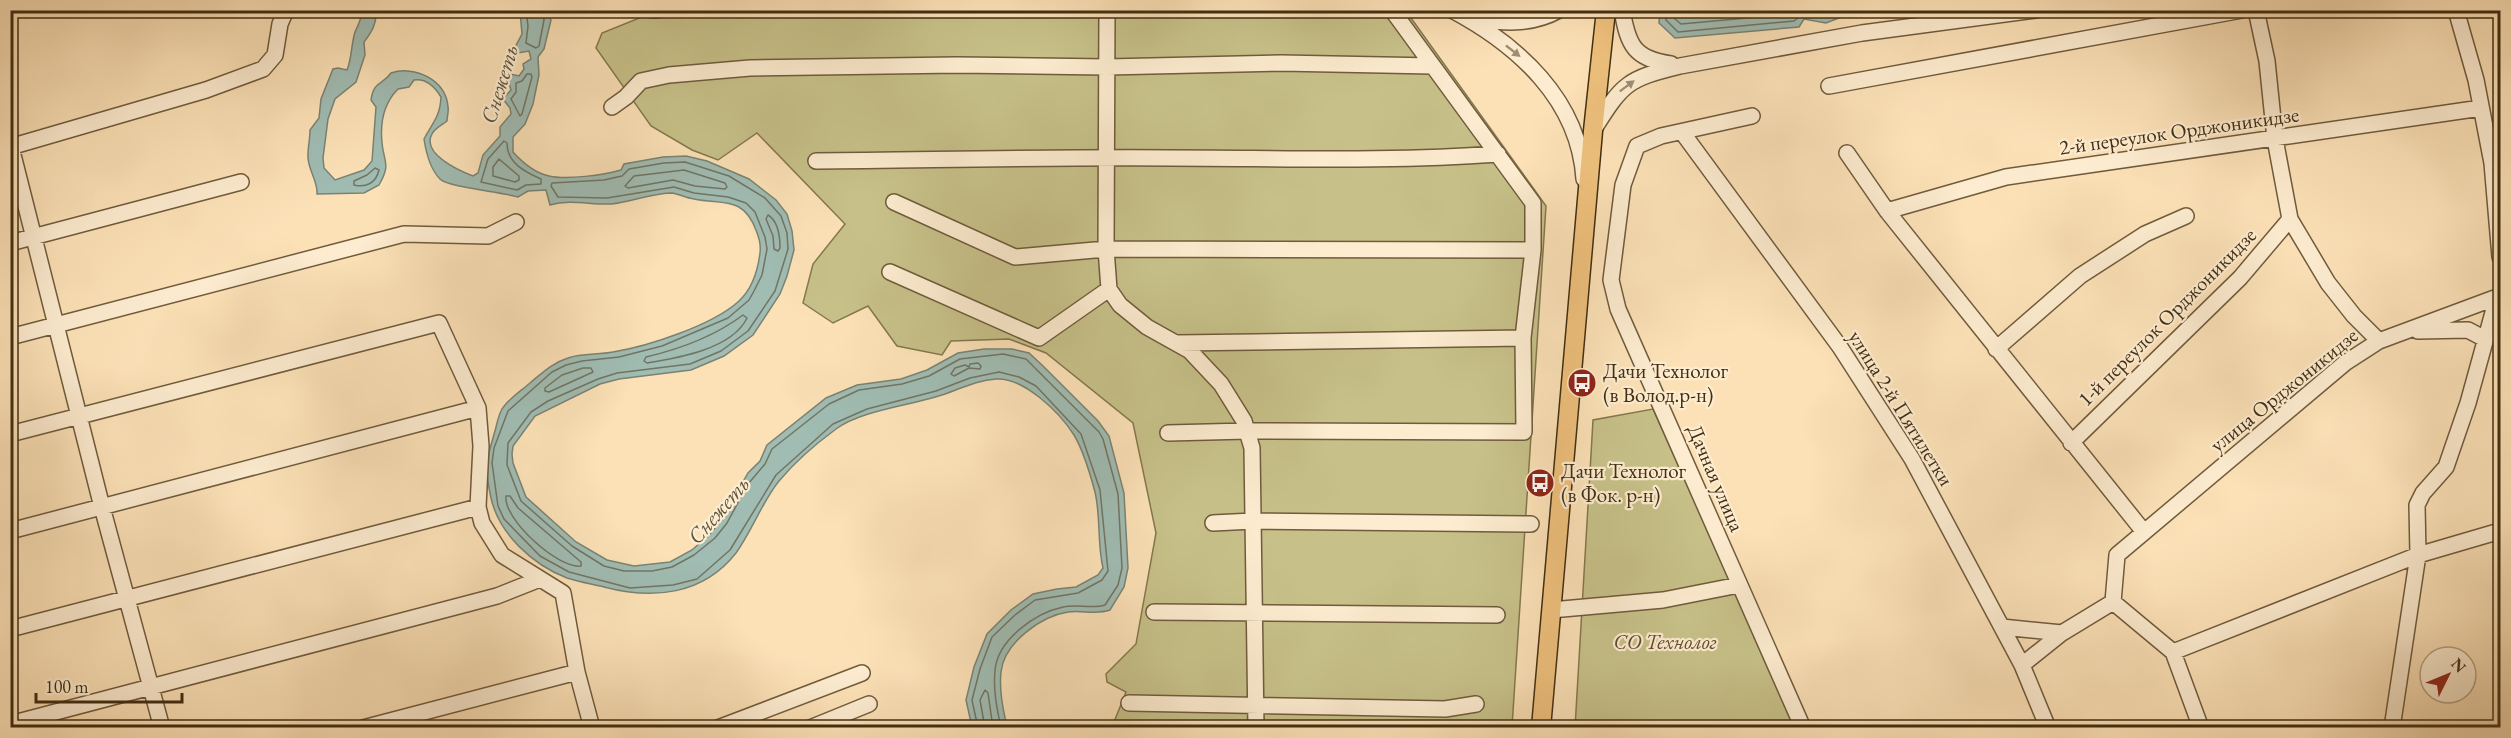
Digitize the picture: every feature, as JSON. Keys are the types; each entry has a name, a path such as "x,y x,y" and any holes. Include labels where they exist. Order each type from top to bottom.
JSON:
{"main road":[{"path":"1541,728 1585,218 1606,10"}],"street":[{"path":"162,728 102,507 11,147 207,90 263,69 274,55 280,24 286,10"},
{"path":"652,10 658,10"},
{"path":"1107,10 1106,157 1109,288 1120,305 1147,327 1190,351 1221,384 1244,421 1252,448 1256,728"},
{"path":"1168,433 1524,432 1523,338 1533,250 1533,204 1392,10"},
{"path":"1458,14 1520,23 1540,19 1559,10"},
{"path":"1622,10 1626,32 1632,47 1642,57 1654,62 1680,66"},
{"path":"1593,131 1623,87 1652,73 1862,33 2036,10"},
{"path":"1829,86 2242,10"},
{"path":"2256,10 2267,61 2275,139 2290,219 2328,283 2354,316 2379,341"},
{"path":"2456,10 2481,108 2492,163 2500,257"},
{"path":"1458,14 1516,53 1551,88 1567,116 1579,145 1584,176 1585,218"},
{"path":"612,107 626,97 641,81 669,75 750,68 957,65 1107,67 1281,63 1433,66"},
{"name":"2-й переулок Орджоникидзе","path":"1887,211 2006,177 2481,108"},
{"name":"Дачная улица","path":"1752,116 1661,136 1637,146 1623,185 1611,280 1618,309 1803,728"},
{"name":"улица 2-й Пятилетки","path":"1682,132 1840,347 1912,459 2022,665 2048,728"},
{"path":"1847,153 1887,211 2144,532"},
{"path":"816,161 1106,157 1370,158 1498,154"},
{"path":"10,243 241,182"},
{"path":"894,202 1015,257 1107,249 1533,250"},
{"path":"1996,349 2080,276 2145,234 2186,216"},
{"name":"1-й переулок Орджоникидзе","path":"2071,443 2240,278 2290,219"},
{"path":"10,337 404,234 488,236 516,222"},
{"path":"890,273 1040,338 1109,288"},
{"path":"2392,728 2418,555 2417,505 2423,493 2446,467 2468,403 2499,297"},
{"name":"улица Орджоникидзе","path":"2113,602 2118,555 2346,363 2379,341 2499,297"},
{"path":"10,434 439,323 478,408 481,446 478,507 482,523 502,555 563,593 577,672 592,728"},
{"path":"2406,331 2468,330 2485,339"},
{"path":"1177,343 1523,338"},
{"path":"10,531 478,408"},
{"path":"10,629 478,507"},
{"path":"1213,523 1254,521 1531,524"},
{"path":"2173,652 2418,555 2500,531"},
{"path":"10,724 497,596 540,579"},
{"path":"1551,610 1663,600 1739,585"},
{"path":"2022,665 2062,633 2113,602 2173,652 2201,728"},
{"path":"1154,612 1497,615"},
{"path":"2002,627 2062,633"},
{"path":"363,728 577,672"},
{"path":"718,728 862,673"},
{"path":"1129,703 1227,703 1445,709 1476,704"},
{"path":"810,728 869,704"}],"green space":[{"path":"659,10 1406,11 1546,206 1512,727 1112,727 1126,692 1107,682 1106,674 1136,644 1156,533 1133,423 1046,353 1009,339 951,341 942,355 897,346 868,306 833,323 803,303 813,264 845,224 757,133 718,160 692,150 651,126 596,48 602,33"},
{"name":"СО Технолог","path":"1653,409 1796,727 1575,728 1593,420"}],"water":[{"path":"1660,10 1852,11 1852,13 1826,23 1804,19 1799,27 1675,38 1659,23"},
{"path":"359,11 376,11 376,20 364,42 365,55 356,82 335,99 328,119 323,158 324,168 335,180 364,170 372,161 376,107 371,100 372,94 376,86 391,73 400,71 419,73 428,77 442,89 448,107 447,121 432,134 430,141 432,148 451,166 473,176 478,173 483,155 500,136 500,127 511,114 510,108 503,99 511,90 506,73 519,76 524,69 523,64 531,59 529,51 518,53 514,49 522,34 520,11 547,11 551,20 544,49 538,57 539,75 533,104 525,124 513,137 513,152 525,163 549,176 575,177 621,170 624,164 663,157 686,156 707,161 749,179 776,200 787,214 794,250 787,276 780,294 753,335 724,356 691,370 619,379 600,384 535,416 513,446 513,463 526,497 576,542 607,560 634,566 670,562 692,550 711,533 722,519 748,473 760,461 767,445 826,398 857,385 901,379 927,370 958,353 984,349 1012,349 1029,353 1098,421 1109,436 1124,493 1128,568 1124,587 1110,610 1068,612 1057,615 1036,625 1016,641 1004,661 1001,672 1001,693 1007,727 972,727 966,700 974,667 987,634 1011,610 1033,594 1076,587 1098,575 1103,568 1097,502 1086,463 1074,435 1051,407 1018,384 996,379 873,412 847,422 792,467 773,489 736,553 723,567 693,586 676,591 641,593 581,582 554,572 519,547 501,524 495,511 489,487 487,464 502,409 511,398 552,365 562,360 579,355 628,349 662,340 728,310 744,296 754,278 760,253 757,233 751,219 739,207 672,193 611,204 573,202 550,205 546,190 528,191 518,197 445,182 440,179 431,165 424,139 437,115 441,97 430,84 423,80 414,80 409,87 398,89 386,107 381,136 386,168 379,185 364,193 317,194 308,160 310,130 319,118 321,99 333,69 347,70 360,19"}],"place":[{"name":"Дачи Технолог (в Волод.р-н)","path":"1582,383"},
{"name":"Дачи Технолог (в Фок. р-н)","path":"1540,483"}],"water label":[{"name":"Снежеть","path":"499,84"},
{"name":"Снежеть","path":"718,510"}]}
